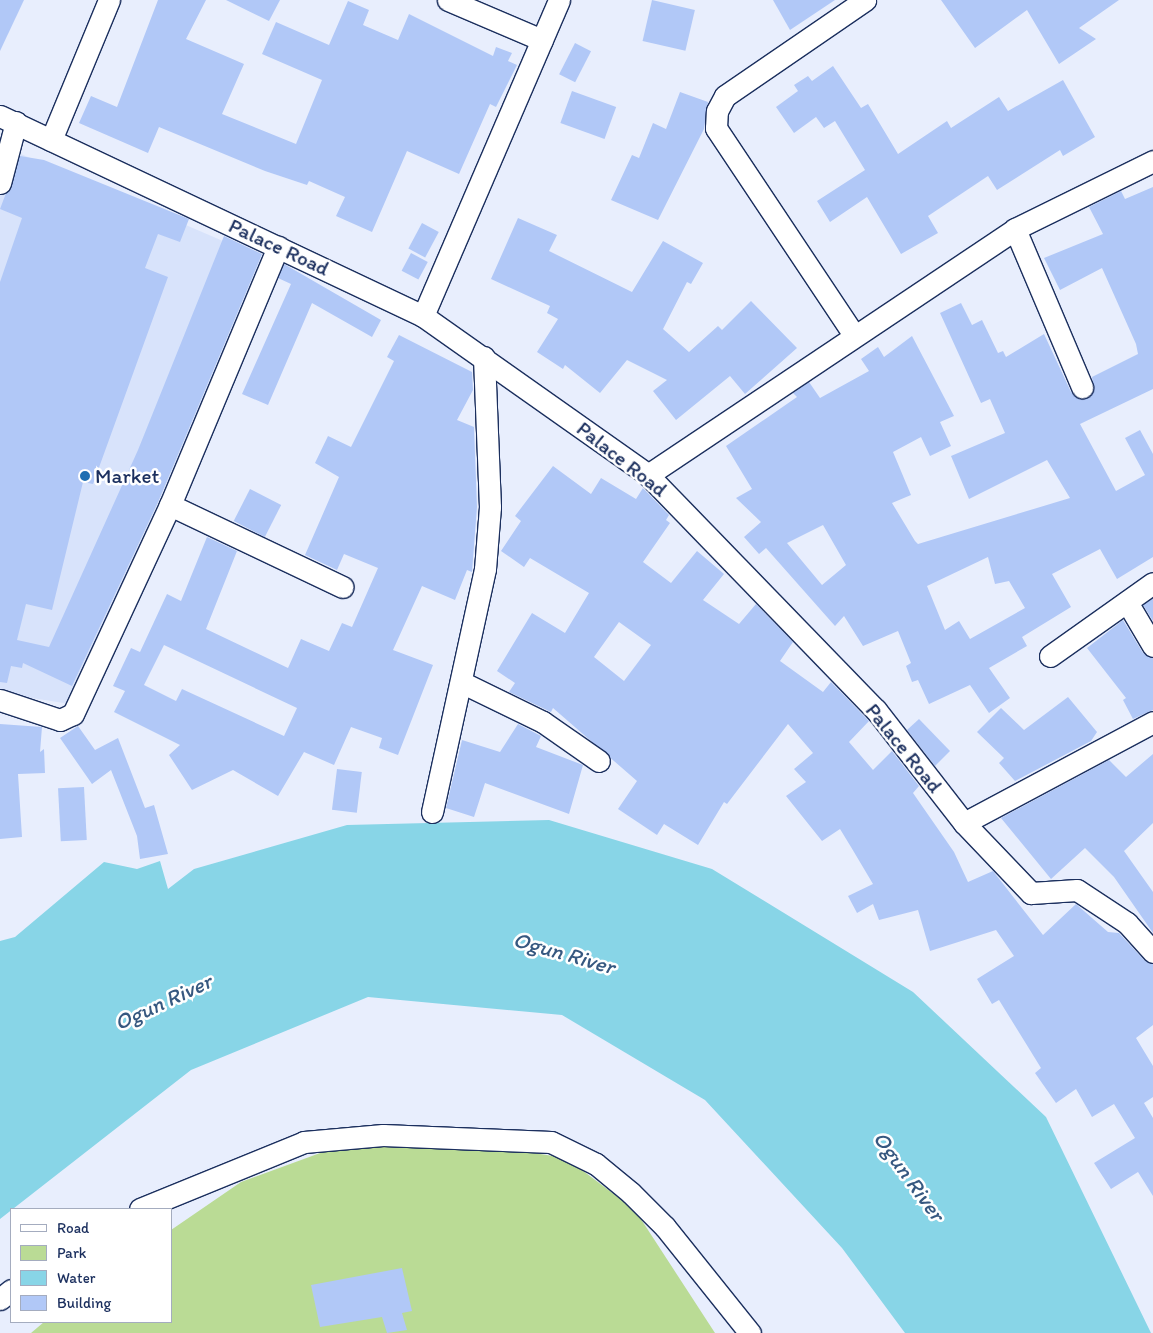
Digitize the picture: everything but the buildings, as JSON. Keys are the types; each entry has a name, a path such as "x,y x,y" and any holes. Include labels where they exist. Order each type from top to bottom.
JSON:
{"street":[{"path":"51,140 109,0"},
{"path":"448,0 542,40"},
{"path":"423,316 560,0"},
{"path":"854,335 716,128 717,111 725,96 865,0"},
{"path":"0,184 8,119"},
{"name":"Palace Road","path":"8,119 423,316 484,357 648,475 876,710 964,823 1030,893 1077,890 1127,923 1153,952"},
{"path":"648,475 854,335 1015,229 1153,161"},
{"path":"1015,229 1082,387"},
{"path":"0,700 60,720 73,714 170,505 278,247"},
{"path":"432,812 485,569 490,516 484,357"},
{"path":"170,505 343,587"},
{"path":"1050,656 1153,583"},
{"path":"1127,602 1153,646"},
{"path":"461,682 543,722 599,761"},
{"path":"964,823 1153,722"},
{"path":"142,1208 304,1142 383,1134 544,1140 596,1164 631,1193 665,1227 750,1333"},
{"path":"0,1299 10,1291"}],"shaded area":[{"name":"Market","path":"0,145 265,259 70,704 0,693"}],"green space":[{"path":"342,1145 482,1145 566,1158 635,1210 715,1333 31,1333 43,1323 172,1323 172,1229 241,1182"}],"water":[{"name":"Ogun River","path":"549,820 712,869 913,992 1046,1117 1151,1333 905,1333 842,1248 705,1100 562,1015 368,997 191,1070 14,1208 10,1208 10,1211 0,1219 0,941 15,937 104,862 137,869 160,861 168,889 194,869 347,825"}],"place":[{"name":"Market","path":"85,476"}]}
